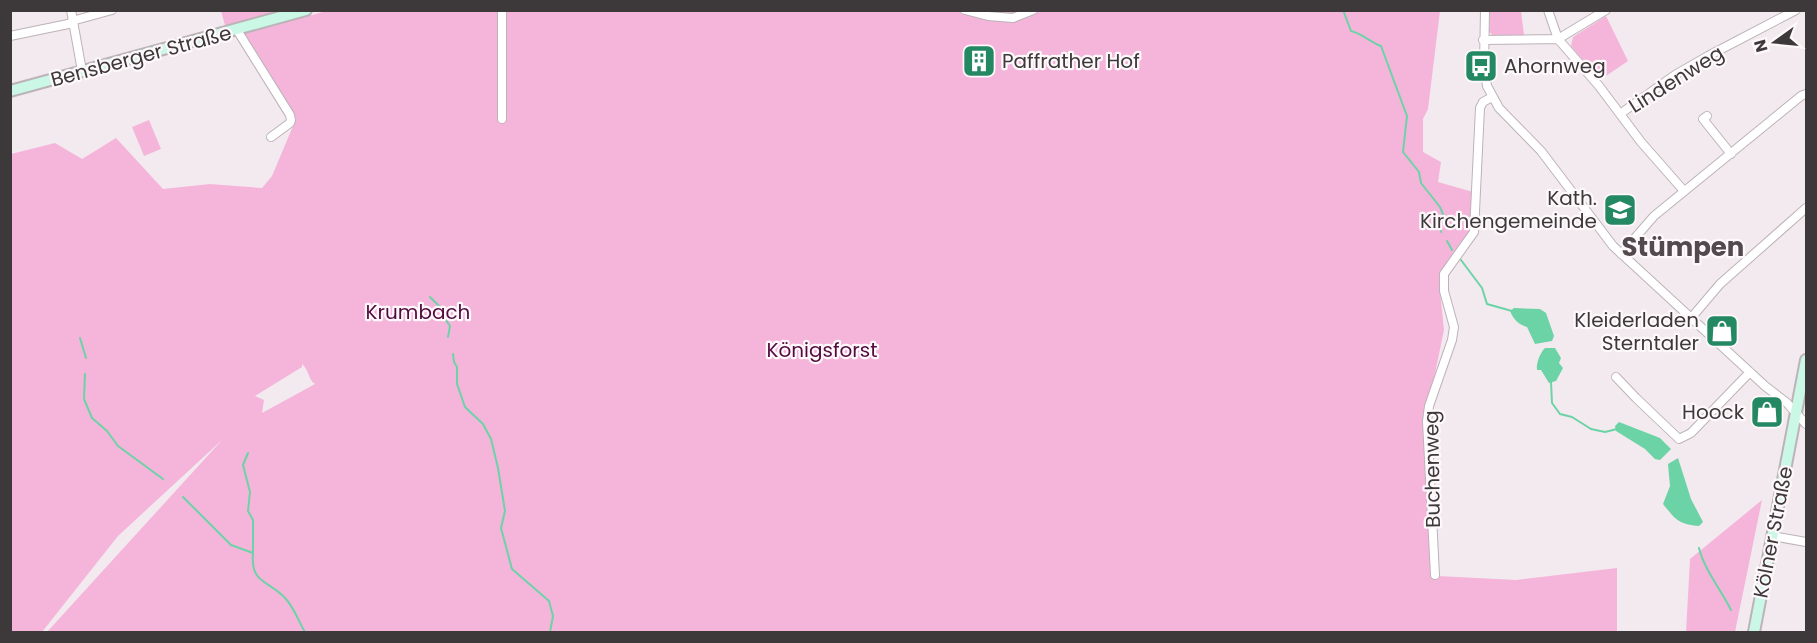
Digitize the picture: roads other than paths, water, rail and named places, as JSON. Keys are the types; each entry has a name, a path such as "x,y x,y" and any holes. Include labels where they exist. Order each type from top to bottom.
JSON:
{"main road":[{"name":"Bensberger Straße","path":"10,91 306,10"},
{"name":"Kölner Straße","path":"1754,633 1806,360"}],"street":[{"path":"71,10 82,71"},
{"path":"10,36 73,22 112,10"},
{"path":"502,10 502,119"},
{"path":"965,10 988,16 1013,18 1033,10"},
{"path":"1485,10 1484,65 1487,86 1499,108 1558,172 1602,233 1621,254 1765,386 1787,402 1806,424"},
{"path":"1548,10 1558,39 1641,142 1684,191"},
{"path":"1483,40 1558,39 1606,10"},
{"name":"Lindenweg","path":"1620,114 1683,70 1796,10"},
{"path":"237,30 290,116 290,123 271,137"},
{"path":"1621,254 1654,216 1804,95"},
{"name":"Buchenweg","path":"1435,575 1427,421 1429,406 1452,340 1454,327 1443,282 1447,268 1474,232 1480,108 1483,102 1492,97"},
{"path":"1707,116 1703,119 1731,154"},
{"path":"1692,317 1720,284 1806,208"},
{"path":"1616,377 1679,439 1691,433 1750,372"},
{"path":"1772,536 1806,542"}],"waterway":[{"path":"1343,10 1351,31 1381,46 1407,116 1403,152 1419,172 1421,183 1440,207 1445,219 1440,223 1441,232"},
{"path":"1447,241 1452,250"},
{"path":"1461,260 1482,288 1487,304 1512,311"},
{"path":"430,297 444,311 445,319 450,326 448,337"},
{"path":"80,338 86,358"},
{"path":"453,354 457,367 457,384 465,407 483,424 491,439 505,511 501,528 512,569 549,601 553,616 550,632"},
{"path":"85,374 84,399 92,418 107,431 118,446 163,479"},
{"path":"1551,382 1552,403 1560,414 1572,417 1591,429 1605,432 1617,429"},
{"path":"248,453 243,465 250,492 248,511 253,520 253,552"},
{"path":"183,497 231,545 253,553 253,563 258,577 286,599 305,632"},
{"path":"1699,548 1709,572 1731,610"}],"place":[{"name":"Paffrather Hof","path":"979,61"},
{"name":"Ahornweg","path":"1481,66"},
{"name":"Kath. Kirchengemeinde","path":"1620,210"},
{"name":"Kleiderladen Sterntaler","path":"1722,331"},
{"name":"Hoock","path":"1767,412"}],"district":[{"name":"Stümpen","path":"1683,247"}],"park label":[{"name":"Krumbach","path":"418,312"},
{"name":"Königsforst","path":"822,350"}]}
